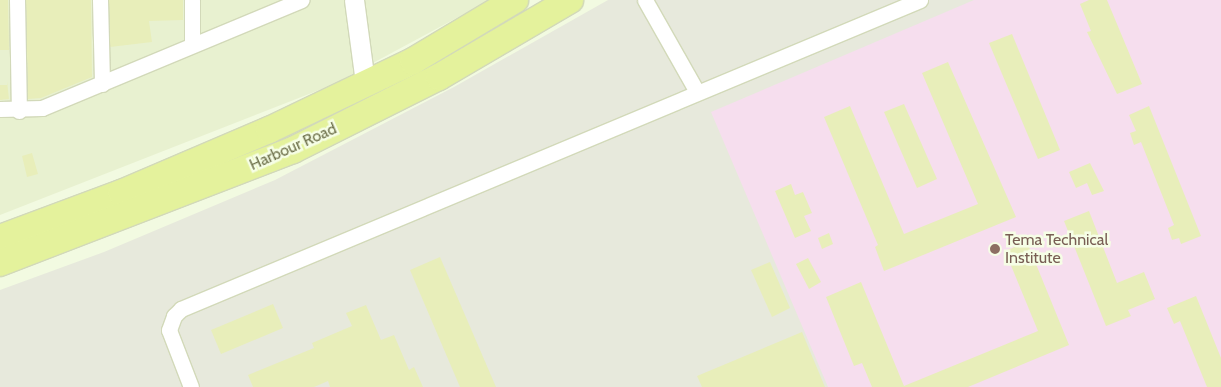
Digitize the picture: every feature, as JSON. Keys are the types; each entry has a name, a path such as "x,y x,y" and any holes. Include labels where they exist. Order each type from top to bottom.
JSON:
{"highway":[{"name":"Harbour Road","path":"0,238 121,193 269,130 365,82 413,61 515,0"},
{"name":"Harbour Road","path":"0,263 293,150 439,77 570,0"}],"street":[{"path":"17,0 19,111"},
{"path":"100,0 102,84"},
{"path":"192,0 192,45"},
{"path":"0,110 19,111 42,108 301,0"},
{"path":"354,0 365,82"},
{"path":"645,0 697,92"},
{"path":"190,387 169,330 174,316 182,309 920,0"}],"shaded area":[{"path":"0,0 490,0 332,85 0,215"},
{"path":"608,0 1221,0 1221,387 0,387 0,290 104,252 275,180 454,87"},
{"name":"Tema Technical Institute","path":"974,0 1221,0 1221,387 828,387 711,112"}],"building":[{"path":"0,0 8,0 9,50 0,50"},
{"path":"26,0 91,0 92,77 41,98 28,99"},
{"path":"109,0 183,0 183,20 149,21 152,42 110,47"},
{"path":"1089,0 1107,0 1142,84 1117,94 1087,32 1091,31 1080,4"},
{"path":"1012,34 1060,150 1038,159 989,43"},
{"path":"948,62 1016,217 884,271 875,247 878,245 824,117 850,106 904,234 978,204 922,73"},
{"path":"7,81 9,99 0,100 0,85 7,85"},
{"path":"904,104 937,179 917,188 884,112"},
{"path":"1149,106 1201,236 1181,244 1179,238 1172,240 1168,228 1174,225 1141,142 1134,145 1130,133 1136,131 1129,115"},
{"path":"32,153 38,174 27,177 22,156"},
{"path":"1090,163 1104,191 1092,195 1087,183 1076,188 1069,172"},
{"path":"791,184 795,195 803,192 812,213 804,216 811,231 795,238 775,191"},
{"path":"1089,211 1117,283 1144,272 1155,299 1128,310 1131,316 1106,326 1064,221"},
{"path":"829,233 833,244 822,249 818,238"},
{"path":"1027,242 1069,345 968,387 872,387 862,363 854,366 826,297 861,282 904,386 1038,331 1005,251"},
{"path":"440,257 496,387 460,387 410,270"},
{"path":"808,258 821,282 809,289 796,264"},
{"path":"770,262 790,308 772,317 751,270"},
{"path":"1196,296 1221,358 1221,387 1207,387 1180,321 1174,324 1167,308"},
{"path":"273,304 283,328 221,354 211,330"},
{"path":"366,305 381,340 394,335 409,370 414,367 423,387 330,387 328,381 314,387 253,387 248,375 314,348 312,343 352,326 346,313"},
{"path":"802,332 825,387 702,387 697,376"}],"place":[{"name":"Tema Technical Institute","path":"995,249"}]}
